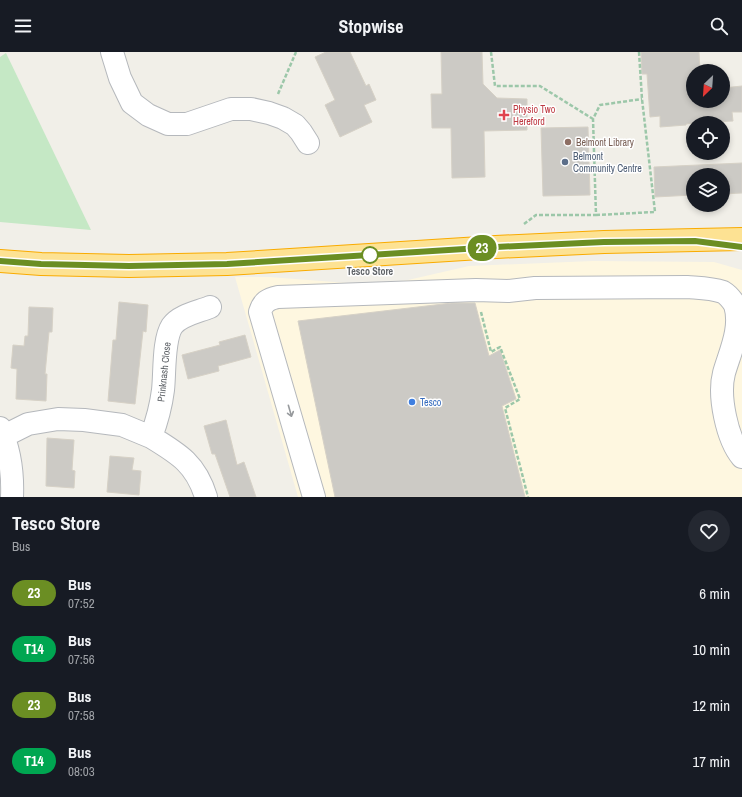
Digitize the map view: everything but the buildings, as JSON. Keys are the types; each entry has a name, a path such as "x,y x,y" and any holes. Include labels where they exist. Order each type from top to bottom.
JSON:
{"highway":[{"path":"0,261 41,264 129,266 227,264 604,242 742,239"},
{"path":"695,241 742,247"}],"street":[{"path":"112,52 120,78 132,103 148,115 168,124 187,124 231,110 251,109 283,118 295,125 302,132 308,143"},
{"path":"314,497 260,312 262,304 269,299 278,297 476,290 508,291 535,288 687,287 709,289 724,293 732,301 738,318 737,330 733,345 723,374 722,398 730,434 738,452 742,457"},
{"name":"Prinknash Close","path":"151,437 160,413 168,336 173,326 182,318 210,307"},
{"path":"12,497 13,474 9,453 2,432 28,424 58,419 84,420 122,425 151,437 176,451 193,469 203,486 206,497"}],"path":[{"path":"269,113 296,52"},
{"path":"491,52 494,86 540,86 593,119"},
{"path":"518,228 536,215 596,215 655,212 642,99 639,52"},
{"path":"596,215 593,119 600,105 642,99"},
{"path":"476,290 491,352 500,347 520,399 505,408 528,497"}],"shaded area":[{"path":"593,261 714,262 742,270 742,497 298,497 235,277 269,277 374,285 408,280 469,266"}],"green space":[{"path":"6,53 91,230 0,222 0,57"}],"bus line":[{"name":"23","path":"0,261 41,264 129,266 227,264 496,247 604,242 695,241 742,247"}],"place":[{"name":"Physio Two Hereford","path":"504,115"},
{"name":"Belmont Library","path":"568,142"},
{"name":"Belmont Community Centre","path":"565,162"},
{"name":"Tesco Store","path":"370,255"},
{"name":"Tesco","path":"412,402"}]}
